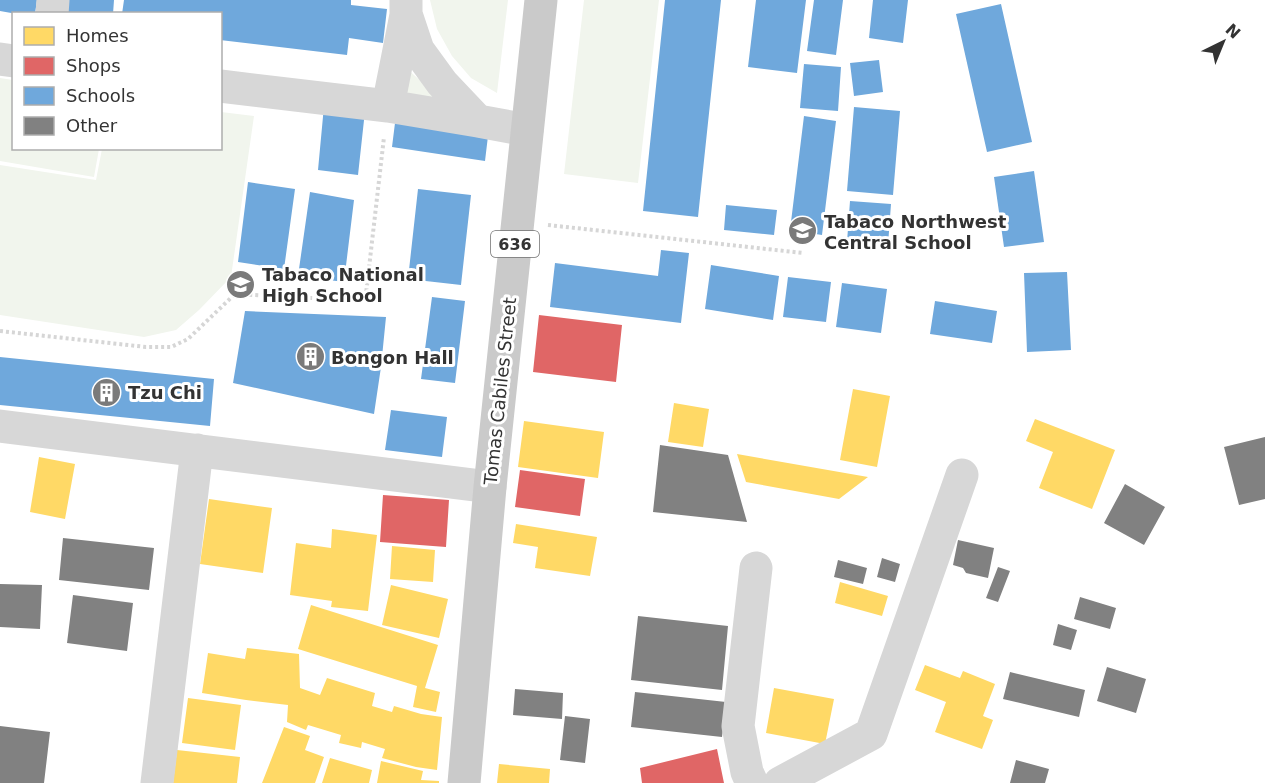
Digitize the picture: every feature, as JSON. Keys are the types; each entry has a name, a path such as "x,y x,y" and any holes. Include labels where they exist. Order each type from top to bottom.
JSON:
{"main road":[{"name":"Tomas Cabiles Street","path":"464,783 490,487 542,0"}],"street":[{"path":"406,7 418,50 442,83 478,121"},
{"path":"388,106 406,7"},
{"path":"222,86 388,106 527,129"},
{"path":"0,426 490,487"},
{"path":"157,783 197,450"},
{"path":"780,783 871,734 962,475"},
{"path":"752,783 747,772 738,726 756,568"}],"path":[{"path":"0,331 146,347 171,347 188,339 235,294 330,299 366,294 388,106"},
{"path":"518,221 803,253"}],"shaded area":[{"path":"430,0 508,0 497,93 471,78 452,56 437,29"},
{"path":"584,0 659,0 638,183 564,174"},
{"path":"405,67 442,100 399,95"},
{"path":"0,78 12,80 12,150 99,150 94,177 0,161"},
{"path":"222,112 254,116 231,277 176,330 144,337 0,315 0,165 96,180 102,150 222,150"}],"building: Homes":[{"path":"853,389 890,396 877,467 840,460"},
{"path":"674,403 709,409 703,447 668,442"},
{"path":"1035,419 1115,450 1092,509 1039,488 1053,452 1026,441"},
{"path":"524,421 604,432 598,478 518,467"},
{"path":"737,454 868,477 839,499 746,482"},
{"path":"39,457 75,464 65,519 30,512"},
{"path":"209,499 272,508 263,573 200,564"},
{"path":"516,524 597,537 590,576 535,568 538,547 513,543"},
{"path":"332,529 377,535 368,611 331,607 332,601 290,595 296,543 331,548"},
{"path":"392,546 435,550 433,582 390,579"},
{"path":"840,582 888,596 882,616 835,603"},
{"path":"391,585 448,599 439,638 382,625"},
{"path":"311,605 438,645 425,688 440,692 436,712 413,707 417,686 298,649"},
{"path":"247,648 299,654 300,688 320,695 327,678 375,693 372,706 392,712 394,706 442,717 437,770 382,758 385,749 362,742 361,748 339,743 341,735 308,725 306,730 287,722 288,705 202,693 208,653 245,659"},
{"path":"925,665 960,678 963,671 995,684 983,716 993,720 982,749 935,732 946,702 915,690"},
{"path":"774,688 834,699 825,744 766,733"},
{"path":"188,698 241,705 235,750 182,743"},
{"path":"284,727 310,736 305,750 324,757 315,783 262,783"},
{"path":"177,750 240,757 237,783 173,783"},
{"path":"330,758 372,770 369,783 322,783"},
{"path":"381,761 423,771 421,780 439,781 439,783 377,783"},
{"path":"499,764 550,769 549,783 497,783"}],"building: Shops":[{"path":"539,315 622,325 616,382 533,372"},
{"path":"520,470 585,479 580,516 515,507"},
{"path":"383,495 449,500 446,547 380,542"},
{"path":"717,749 724,783 642,783 640,768"}],"building: Schools":[{"path":"0,0 37,0 35,12 0,11"},
{"path":"68,0 114,0 113,12 66,12"},
{"path":"124,0 351,0 351,5 387,9 383,43 349,38 347,55 222,40 222,12 122,12"},
{"path":"665,0 721,0 698,217 643,211"},
{"path":"756,0 806,0 797,73 748,67"},
{"path":"814,0 843,0 836,55 807,51"},
{"path":"873,0 908,0 903,43 869,38"},
{"path":"1001,4 1032,142 987,152 956,14"},
{"path":"879,60 883,92 854,96 850,63"},
{"path":"804,64 841,67 838,111 800,108"},
{"path":"324,106 365,111 358,175 318,170"},
{"path":"854,107 900,111 893,195 847,191"},
{"path":"804,116 836,121 822,235 790,230"},
{"path":"395,123 488,136 485,161 392,147"},
{"path":"1034,171 1044,242 1004,247 994,177"},
{"path":"248,182 295,189 284,269 238,262"},
{"path":"418,189 471,195 461,285 408,279"},
{"path":"310,192 354,200 344,282 298,276"},
{"path":"850,201 891,204 888,245 847,242"},
{"path":"726,205 777,210 774,235 724,230"},
{"path":"661,250 689,253 681,323 550,307 555,263 658,276"},
{"path":"711,265 779,276 773,320 705,309"},
{"path":"1067,272 1071,350 1027,352 1024,273"},
{"path":"788,277 831,282 826,322 783,317"},
{"path":"842,283 887,289 881,333 836,327"},
{"path":"432,297 465,301 455,383 421,379"},
{"path":"935,301 997,311 992,343 930,334"},
{"name":"Bongon Hall","path":"245,311 386,317 374,414 233,383"},
{"name":"Tzu Chi","path":"0,357 214,379 210,426 0,405"},
{"path":"391,410 447,417 442,457 385,450"}],"building: Other":[{"path":"1265,437 1265,499 1239,505 1224,447"},
{"path":"660,445 728,455 747,522 653,512"},
{"path":"1125,484 1165,507 1144,545 1104,523"},
{"path":"63,538 154,548 149,590 59,580"},
{"path":"958,540 994,548 988,578 966,573 963,568 953,565"},
{"path":"882,558 900,564 895,582 877,577"},
{"path":"838,560 867,568 863,584 834,577"},
{"path":"998,567 1010,571 998,602 986,598"},
{"path":"0,584 42,585 40,629 0,627"},
{"path":"73,595 133,603 127,651 67,643"},
{"path":"1080,597 1116,608 1110,629 1074,619"},
{"path":"638,616 728,626 722,690 631,680"},
{"path":"1058,624 1077,630 1071,650 1053,645"},
{"path":"1107,667 1146,679 1136,713 1097,701"},
{"path":"1010,672 1085,690 1079,717 1003,699"},
{"path":"515,689 563,693 562,719 513,715"},
{"path":"635,692 726,702 722,737 631,727"},
{"path":"565,716 590,719 585,763 560,760"},
{"path":"0,726 50,732 44,783 0,783"},
{"path":"1016,760 1049,769 1045,783 1010,783"}],"place":[{"name":"Tabaco Northwest Central School","path":"803,231"},
{"name":"Tabaco National High School","path":"241,284"},
{"name":"Bongon Hall","path":"310,357"},
{"name":"Tzu Chi","path":"107,392"}]}
